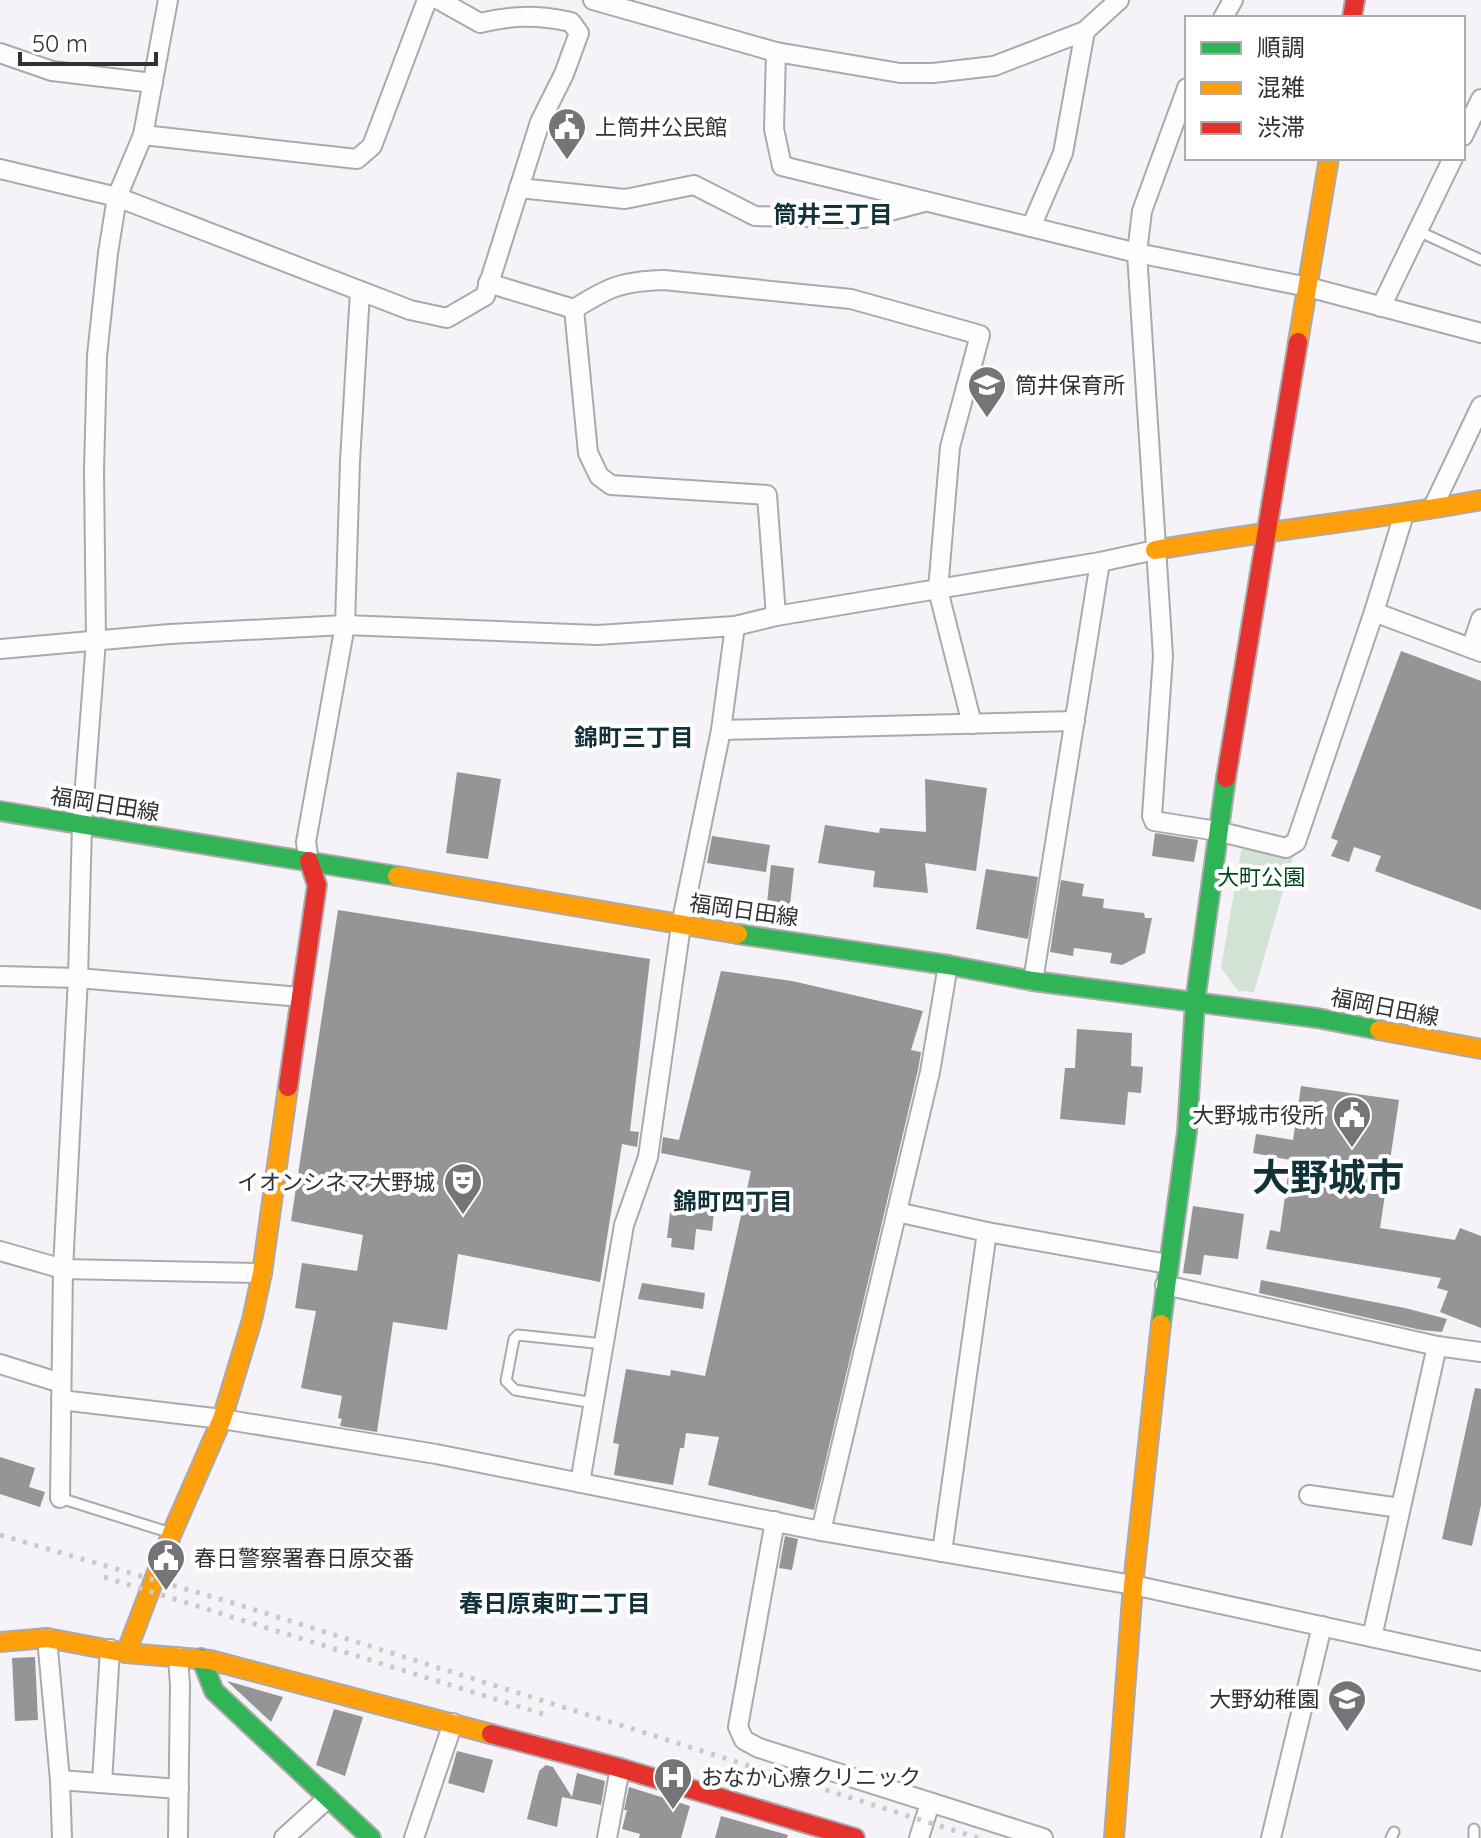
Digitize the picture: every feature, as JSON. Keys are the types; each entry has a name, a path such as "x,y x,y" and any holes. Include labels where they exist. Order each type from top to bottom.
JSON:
{"street":[{"path":"60,1498 63,1269 78,978 82,825 96,640 94,471 97,356 117,197 143,135 168,0"},
{"path":"143,135 357,159 372,146 427,0"},
{"path":"0,169 117,197 410,310 447,318 485,296 540,122 564,74 579,33 571,22 539,15 480,23 439,0"},
{"path":"571,22 584,0"},
{"path":"593,0 776,52 900,73 933,73 994,66 1085,31 1119,0"},
{"path":"1031,227 1063,153 1085,31"},
{"path":"776,52 774,129 782,166 1137,253 1308,287 1481,333"},
{"path":"0,53 52,71 153,83"},
{"path":"1185,93 1142,211 1137,253 1163,656 1152,816 1161,823 1217,831 1286,848 1296,842 1404,514"},
{"path":"1465,132 1481,99"},
{"path":"1114,1838 1133,1585 1165,1285 1187,1132 1195,1002 1217,831 1329,160"},
{"path":"1381,307 1452,160"},
{"path":"519,188 625,199 694,185 755,216 863,218 927,201"},
{"path":"488,283 574,309 610,287 634,281 664,280 851,299 980,335 950,447 938,590 972,724"},
{"path":"102,1783 118,1651 222,1419 252,1320 262,1273 317,885 306,842 345,625 360,291"},
{"path":"574,309 588,453 599,476 611,485 767,495 776,616"},
{"path":"1433,507 1481,406"},
{"path":"0,649 345,625 598,635 735,626 776,616 1266,531 1404,514 1481,500"},
{"path":"1033,981 1100,562"},
{"path":"1374,612 1476,650 1481,619"},
{"path":"580,1483 624,1225 648,1157 681,925 721,730 735,626"},
{"path":"721,730 1075,721"},
{"name":"福岡日田線","path":"0,811 1033,981 1317,1018 1481,1049"},
{"path":"821,1531 930,1072 948,965"},
{"path":"0,976 78,978 301,997"},
{"path":"897,1212 987,1232 1168,1264"},
{"path":"942,1552 987,1232"},
{"path":"0,1251 63,1269 262,1273"},
{"path":"1165,1285 1437,1346 1481,1352"},
{"path":"1372,1637 1437,1346"},
{"path":"0,1364 61,1391 436,1454 821,1531 1133,1585 1481,1661"},
{"path":"1309,1495 1400,1508"},
{"path":"775,1521 738,1727 744,1740 759,1748 1043,1838"},
{"path":"1271,1838 1322,1626"},
{"path":"47,1638 62,1838"},
{"path":"0,1642 47,1638 118,1651 201,1658 620,1768 855,1838"},
{"path":"178,1657 178,1838"},
{"path":"201,1658 214,1691 371,1838"},
{"path":"414,1838 453,1723"},
{"path":"607,1838 620,1768"},
{"path":"60,1780 179,1789"},
{"path":"284,1838 328,1798"},
{"path":"919,1838 930,1803"}],"lane":[{"path":"1418,231 1481,260"},
{"path":"594,1403 515,1390 506,1381 514,1339 518,1335 604,1344"},
{"path":"60,1498 172,1533"}],"green space":[{"name":"大町公園","path":"1248,845 1293,857 1254,992 1238,991 1221,968 1241,851"}],"building":[{"path":"1401,651 1481,681 1481,910 1375,871 1381,856 1354,847 1349,862 1331,856 1338,841 1331,838"},
{"path":"457,772 501,779 488,859 446,853"},
{"path":"925,779 987,788 976,871 925,863 928,893 873,887 875,871 818,863 825,825 879,833 880,828 926,832"},
{"path":"1155,833 1198,840 1194,862 1152,856"},
{"path":"712,836 770,845 766,872 707,863"},
{"path":"771,865 794,868 790,905 767,903"},
{"path":"986,869 1038,877 1028,939 976,929"},
{"path":"1061,880 1084,884 1082,896 1104,899 1103,908 1144,913 1145,918 1152,918 1145,953 1122,965 1110,963 1112,953 1074,948 1073,956 1050,952"},
{"path":"338,910 650,959 630,1131 639,1132 637,1147 622,1144 600,1282 458,1254 447,1330 393,1322 377,1432 340,1426 342,1419 338,1418 342,1396 301,1388 316,1311 295,1308 302,1263 357,1271 363,1235 291,1221"},
{"path":"721,971 792,981 923,1011 911,1050 921,1052 918,1070 814,1510 708,1485 719,1437 686,1433 673,1485 614,1475 619,1444 613,1443 626,1369 670,1376 671,1370 705,1376 751,1171 661,1153 663,1137 679,1140"},
{"path":"1077,1029 1132,1033 1131,1066 1143,1067 1141,1093 1128,1092 1125,1125 1060,1119 1065,1068 1075,1068"},
{"path":"1301,1086 1399,1100 1380,1228 1455,1240 1460,1228 1481,1236 1481,1328 1440,1312 1448,1291 1437,1288 1441,1278 1266,1249 1270,1230 1280,1232 1290,1160 1253,1153 1256,1134 1293,1140"},
{"path":"671,1205 714,1211 712,1231 696,1229 694,1250 671,1247 672,1238 667,1238"},
{"path":"1193,1206 1244,1214 1238,1259 1204,1255 1201,1275 1183,1273"},
{"path":"1261,1280 1447,1319 1442,1332 1421,1330 1259,1293"},
{"path":"642,1283 705,1293 703,1309 638,1299"},
{"path":"1475,1388 1481,1389 1481,1505 1472,1546 1442,1539"},
{"path":"0,1457 35,1468 29,1487 45,1492 40,1507 0,1494"},
{"path":"785,1536 798,1539 792,1570 779,1568"},
{"path":"35,1657 38,1720 15,1721 12,1658"},
{"path":"228,1682 283,1697 271,1722"},
{"path":"334,1709 363,1717 345,1776 316,1765"},
{"path":"457,1751 493,1760 484,1793 448,1783"},
{"path":"546,1765 553,1767 572,1797 577,1773 605,1781 601,1805 562,1797 557,1827 527,1819 539,1771"},
{"path":"629,1787 690,1806 681,1838 639,1838 640,1834 622,1829"},
{"path":"721,1816 788,1835 787,1838 715,1838"}],"railway":[{"path":"0,1535 230,1602 978,1838"},
{"path":"104,1577 543,1714"}],"traffic: fast":[{"path":"1161,1324 1187,1132 1195,1002 1226,778"},
{"path":"0,811 397,876"},
{"path":"738,934 948,965 1033,981 1317,1018 1379,1030"},
{"path":"201,1658 214,1691 371,1838"}],"traffic: slow":[{"path":"1298,342 1329,160"},
{"path":"1155,550 1481,500"},
{"path":"397,876 738,934"},
{"path":"1379,1030 1481,1049"},
{"path":"126,1653 172,1533 222,1419 252,1320 262,1273 288,1087"},
{"path":"1114,1838 1133,1585 1161,1324"},
{"path":"0,1642 47,1638 126,1653 210,1660 491,1734"}],"traffic: jam":[{"path":"1352,16 1355,0"},
{"path":"1226,778 1298,342"},
{"path":"288,1087 317,885 309,861"},
{"path":"491,1734 620,1768 855,1838"}],"place":[{"name":"上筒井公民館","path":"567,161"},
{"name":"筒井保育所","path":"987,419"},
{"name":"大野城市役所","path":"1352,1149"},
{"name":"イオンシネマ大野城","path":"463,1216"},
{"name":"春日警察署春日原交番","path":"166,1592"},
{"name":"大野幼稚園","path":"1347,1733"},
{"name":"おなか心療クリニック","path":"673,1811"}],"district":[{"name":"筒井三丁目","path":"833,215"},
{"name":"錦町三丁目","path":"634,738"},
{"name":"大野城市","path":"1328,1178"},
{"name":"錦町四丁目","path":"733,1202"},
{"name":"春日原東町二丁目","path":"555,1604"}]}
